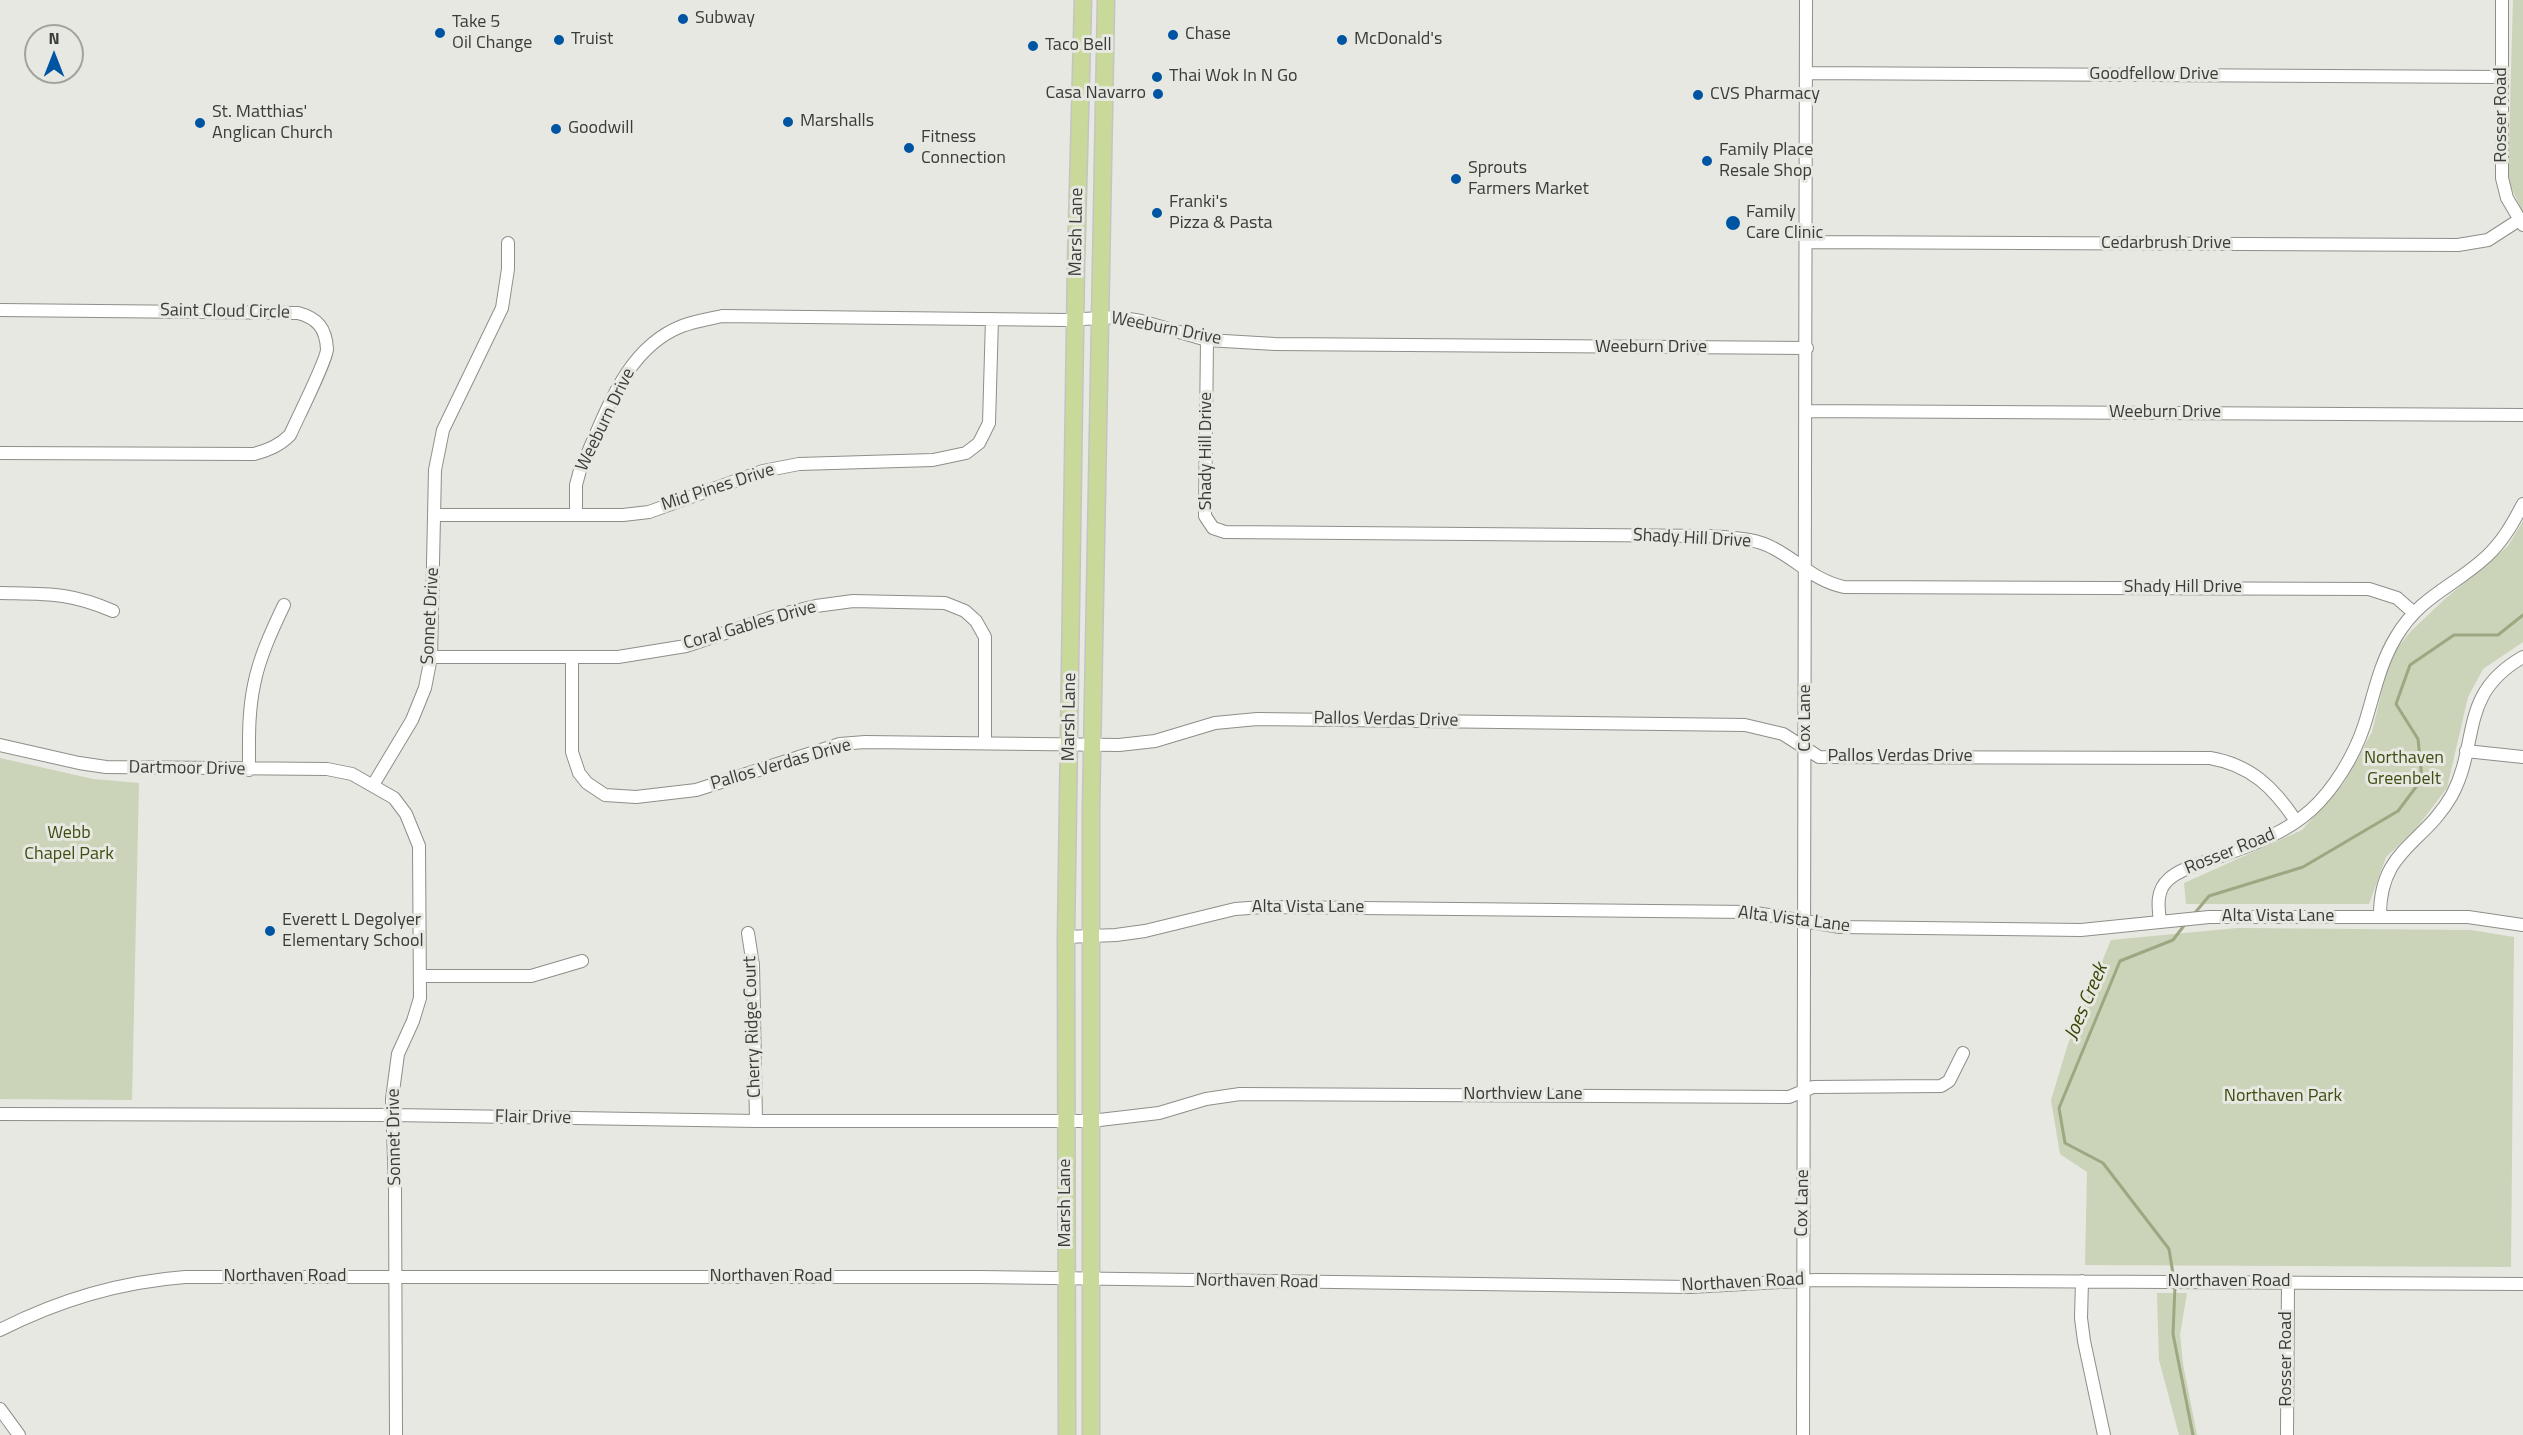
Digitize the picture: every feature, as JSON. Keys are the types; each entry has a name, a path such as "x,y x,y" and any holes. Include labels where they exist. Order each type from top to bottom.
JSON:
{"main road":[{"name":"Marsh Lane","path":"1067,1435 1066,937 1083,0"},
{"name":"Marsh Lane","path":"1091,1435 1090,936 1106,0"},
{"path":"1080,143 1103,141"}],"street":[{"name":"Cox Lane","path":"1803,1435 1808,242 1806,0"},
{"name":"Rosser Road","path":"2502,0 2502,178 2507,198 2521,223"},
{"name":"Goodfellow Drive","path":"1806,73 2501,77"},
{"name":"Cedarbrush Drive","path":"1808,242 2457,245 2488,240 2521,223"},
{"name":"Sonnet Drive","path":"396,1435 396,1277 392,1099 398,1054 420,998 418,846 406,813 394,798 373,785 412,720 425,688 431,657 435,470 443,430 502,308 508,268 508,243"},
{"name":"Saint Cloud Circle","path":"0,310 298,313 311,316 322,327 327,351 290,435 280,444 268,450 254,454 0,453"},
{"name":"Weeburn Drive","path":"576,515 576,485 580,470 623,379 635,360 663,336 681,327 722,316 1076,319 1100,316 1141,321 1207,340 1275,345 1807,348"},
{"name":"Mid Pines Drive","path":"435,515 576,515 649,512 763,471 799,464 933,460 966,453 979,443 989,423 992,319"},
{"name":"Shady Hill Drive","path":"1207,340 1205,516 1213,528 1225,532 1713,536 1756,541 1773,548 1818,579 1844,587 2369,589 2397,598 2414,613"},
{"name":"Weeburn Drive","path":"1807,411 2523,415"},
{"name":"Rosser Road","path":"2164,921 2160,892 2168,879 2265,839 2312,809 2340,773 2363,728 2380,668 2397,636 2414,613 2438,591 2468,571 2496,547 2523,504"},
{"path":"0,593 60,594 85,599 113,611"},
{"name":"Coral Gables Drive","path":"431,657 618,657 686,646 782,614 816,606 853,601 945,603 966,611 976,621 985,637 985,742"},
{"path":"249,770 249,718 254,683 273,627 284,605"},
{"name":"Pallos Verdas Drive","path":"572,657 572,752 579,773 587,783 605,795 636,797 696,790 840,744 864,742 1119,745 1155,741 1215,723 1257,719 1745,725 1783,734 1819,757 2217,759 2240,766 2260,778 2272,789 2296,821"},
{"path":"2380,917 2382,888 2389,868 2445,806 2460,780 2477,705 2498,676 2523,657"},
{"name":"Dartmoor Drive","path":"0,745 106,767 327,769 352,774 373,785"},
{"path":"2466,751 2523,757"},
{"name":"Alta Vista Lane","path":"1066,937 1145,931 1235,909 1263,907 1750,912 1840,927 2081,930 2209,917 2468,917 2523,925"},
{"name":"Cherry Ridge Court","path":"748,933 753,965 756,1121"},
{"path":"420,976 531,975 582,961"},
{"name":"Northview Lane","path":"1066,1120 1091,1121 1159,1113 1206,1099 1240,1094 1788,1097 1813,1087 1941,1086 1949,1081 1963,1053"},
{"name":"Flair Drive","path":"0,1114 393,1115 756,1121 1066,1120"},
{"name":"Northaven Road","path":"0,1330 34,1313 73,1298 99,1290 156,1279 1091,1278 1690,1287 1802,1280 2523,1284"},
{"path":"2082,1281 2081,1318 2084,1341 2104,1435"},
{"name":"Rosser Road","path":"2287,1435 2288,1282"},
{"path":"0,1409 18,1435"}],"green space":[{"path":"2513,0 2523,0 2523,213 2508,180"},
{"name":"Northaven Greenbelt","path":"2523,521 2523,642 2483,669 2468,697 2447,788 2415,830 2386,857 2369,904 2186,904 2184,883 2302,830 2343,784 2372,732 2390,657 2411,631 2445,599 2508,546"},
{"name":"Webb Chapel Park","path":"0,758 93,779 139,783 132,1100 0,1099"},
{"name":"Northaven Park","path":"2237,928 2471,930 2514,937 2511,1267 2085,1265 2087,1172 2060,1154 2051,1100 2068,1044 2111,940"},
{"path":"2157,1293 2187,1293 2180,1335 2183,1364 2197,1435 2179,1435 2159,1360"}],"waterway":[{"name":"Joes Creek","path":"2194,914 2209,896 2303,867 2398,811 2422,779 2418,739 2396,704 2410,665 2454,635 2498,635 2523,615"},
{"name":"Joes Creek","path":"2174,1280 2169,1249 2103,1163 2065,1143 2059,1108 2120,961 2173,940 2186,923"},
{"name":"Joes Creek","path":"2175,1286 2173,1334 2193,1435"}],"place":[{"name":"Subway","path":"683,19"},
{"name":"Take 5 Oil Change","path":"440,33"},
{"name":"Chase","path":"1173,35"},
{"name":"Truist","path":"559,40"},
{"name":"McDonald's","path":"1342,40"},
{"name":"Taco Bell","path":"1033,46"},
{"name":"Thai Wok In N Go","path":"1157,77"},
{"name":"Casa Navarro","path":"1158,94"},
{"name":"CVS Pharmacy","path":"1698,95"},
{"name":"Marshalls","path":"788,122"},
{"name":"St. Matthias' Anglican Church","path":"200,123"},
{"name":"Goodwill","path":"556,129"},
{"name":"Fitness Connection","path":"909,148"},
{"name":"Family Place Resale Shop","path":"1707,161"},
{"name":"Sprouts Farmers Market","path":"1456,179"},
{"name":"Franki's Pizza & Pasta","path":"1157,213"},
{"name":"Family Care Clinic","path":"1733,223"},
{"name":"Everett L Degolyer Elementary School","path":"270,931"}]}
